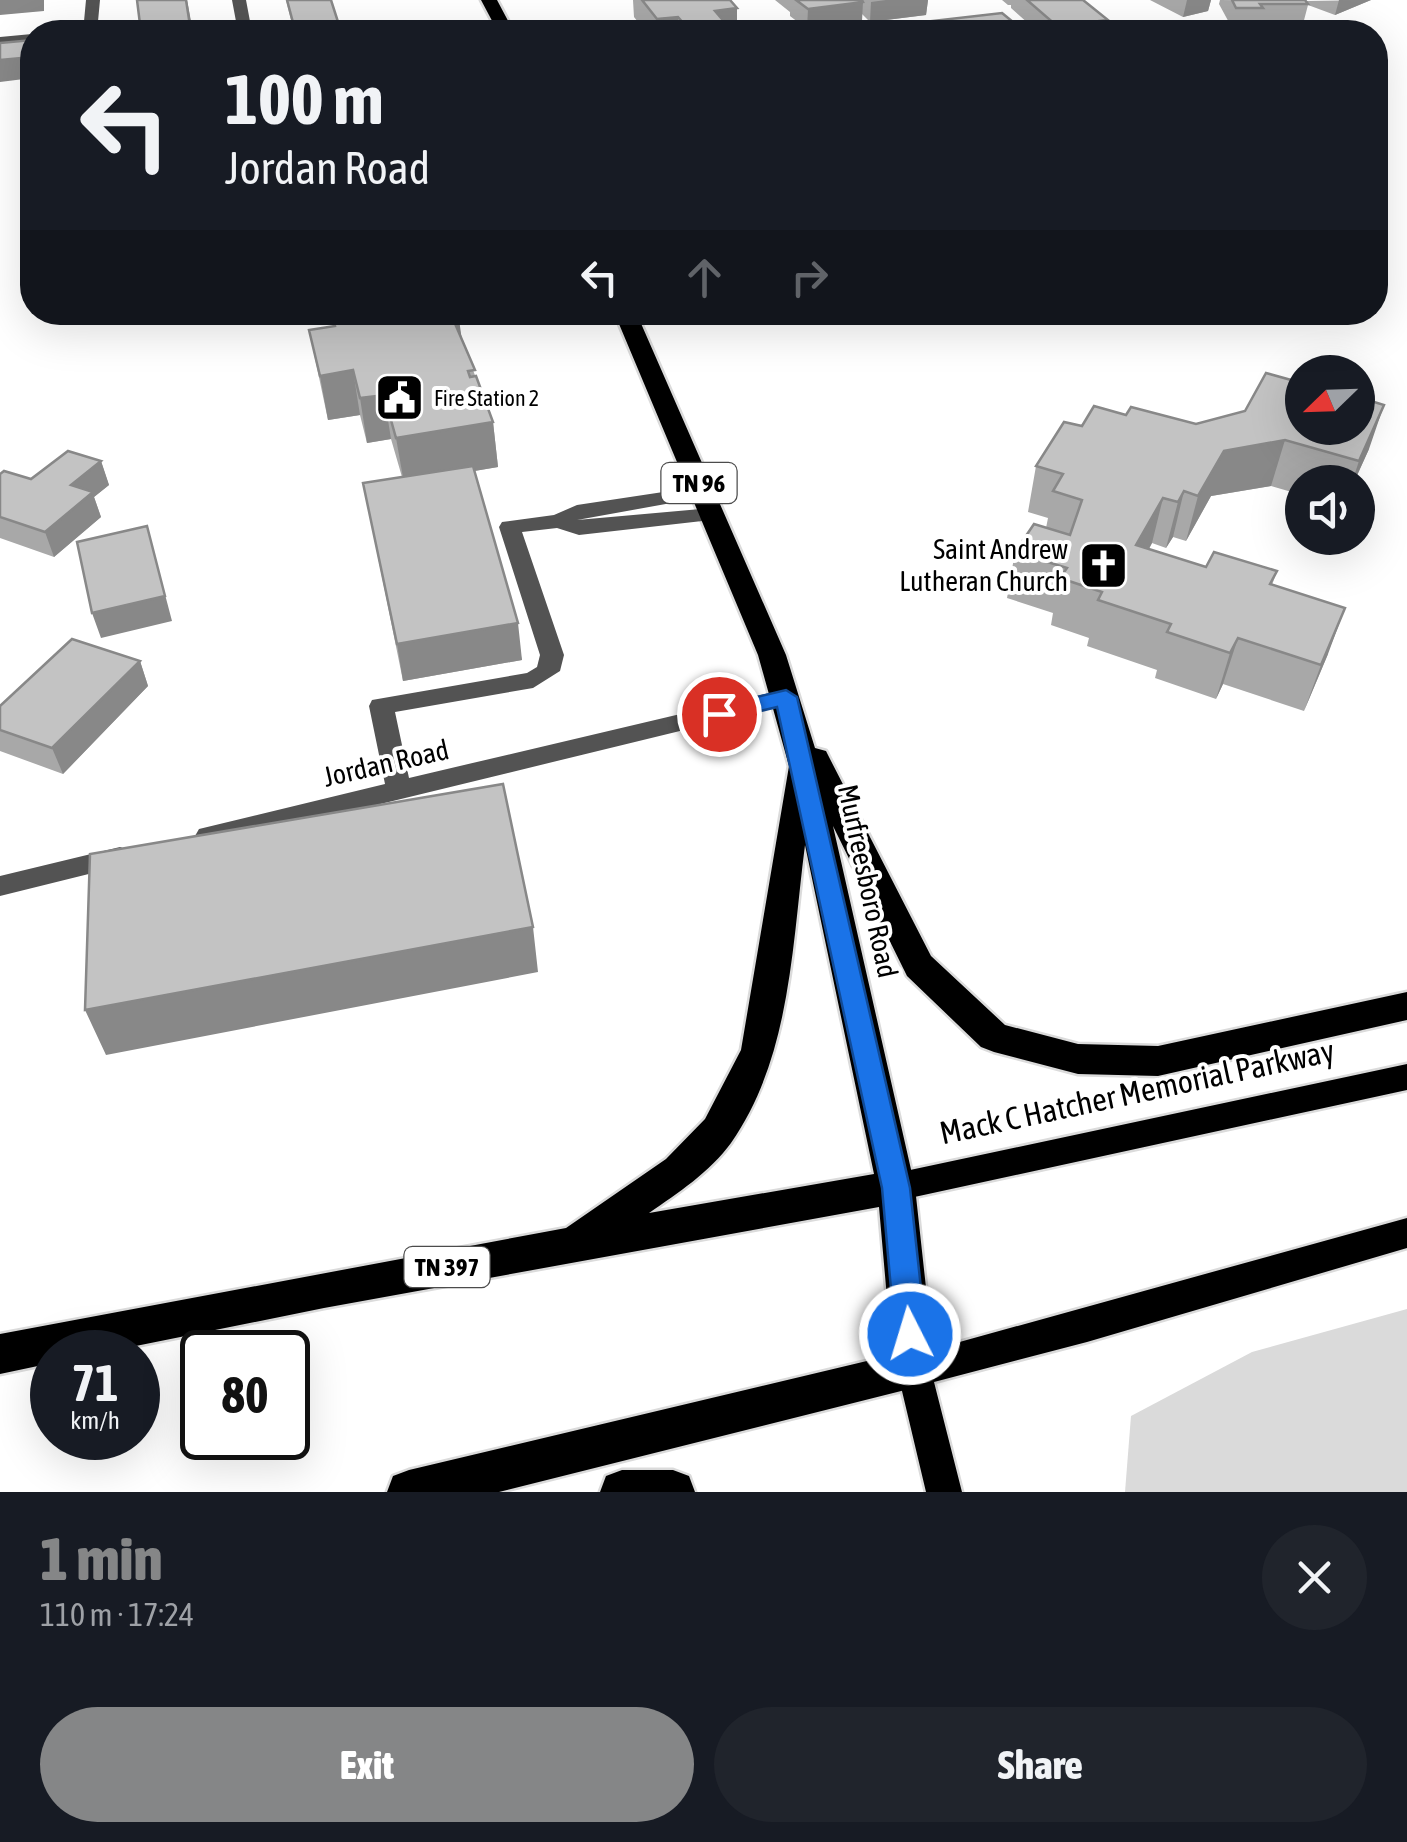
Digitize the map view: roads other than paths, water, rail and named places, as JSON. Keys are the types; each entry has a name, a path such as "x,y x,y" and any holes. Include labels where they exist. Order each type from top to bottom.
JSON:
{"highway":[{"name":"Murfreesboro Road","path":"631,325 786,697 896,1188 914,1370"},
{"path":"786,697 919,966 994,1038 1078,1059 1158,1061 1407,1006"},
{"path":"574,1243 689,1161 718,1130 760,1051 802,756"},
{"name":"Mack C Hatcher Memorial Parkway","path":"0,1354 574,1243 896,1188"},
{"path":"409,1492 914,1370"},
{"path":"622,1492 673,1492"}],"main road":[{"name":"Mack C Hatcher Memorial Parkway","path":"896,1188 1407,1078"},
{"path":"914,1370 1087,1326 1407,1233"},
{"name":"Murfreesboro Road","path":"914,1370 944,1492"}],"street":[{"path":"398,791 381,706 533,680 548,671 552,655 510,526 559,522 580,528 707,503"},
{"name":"Jordan Road","path":"188,841 786,697"},
{"path":"0,886 151,850"}],"place":[{"name":"Fire Station 2","path":"399,398"},
{"name":"Saint Andrew Lutheran Church","path":"1103,565"}]}
